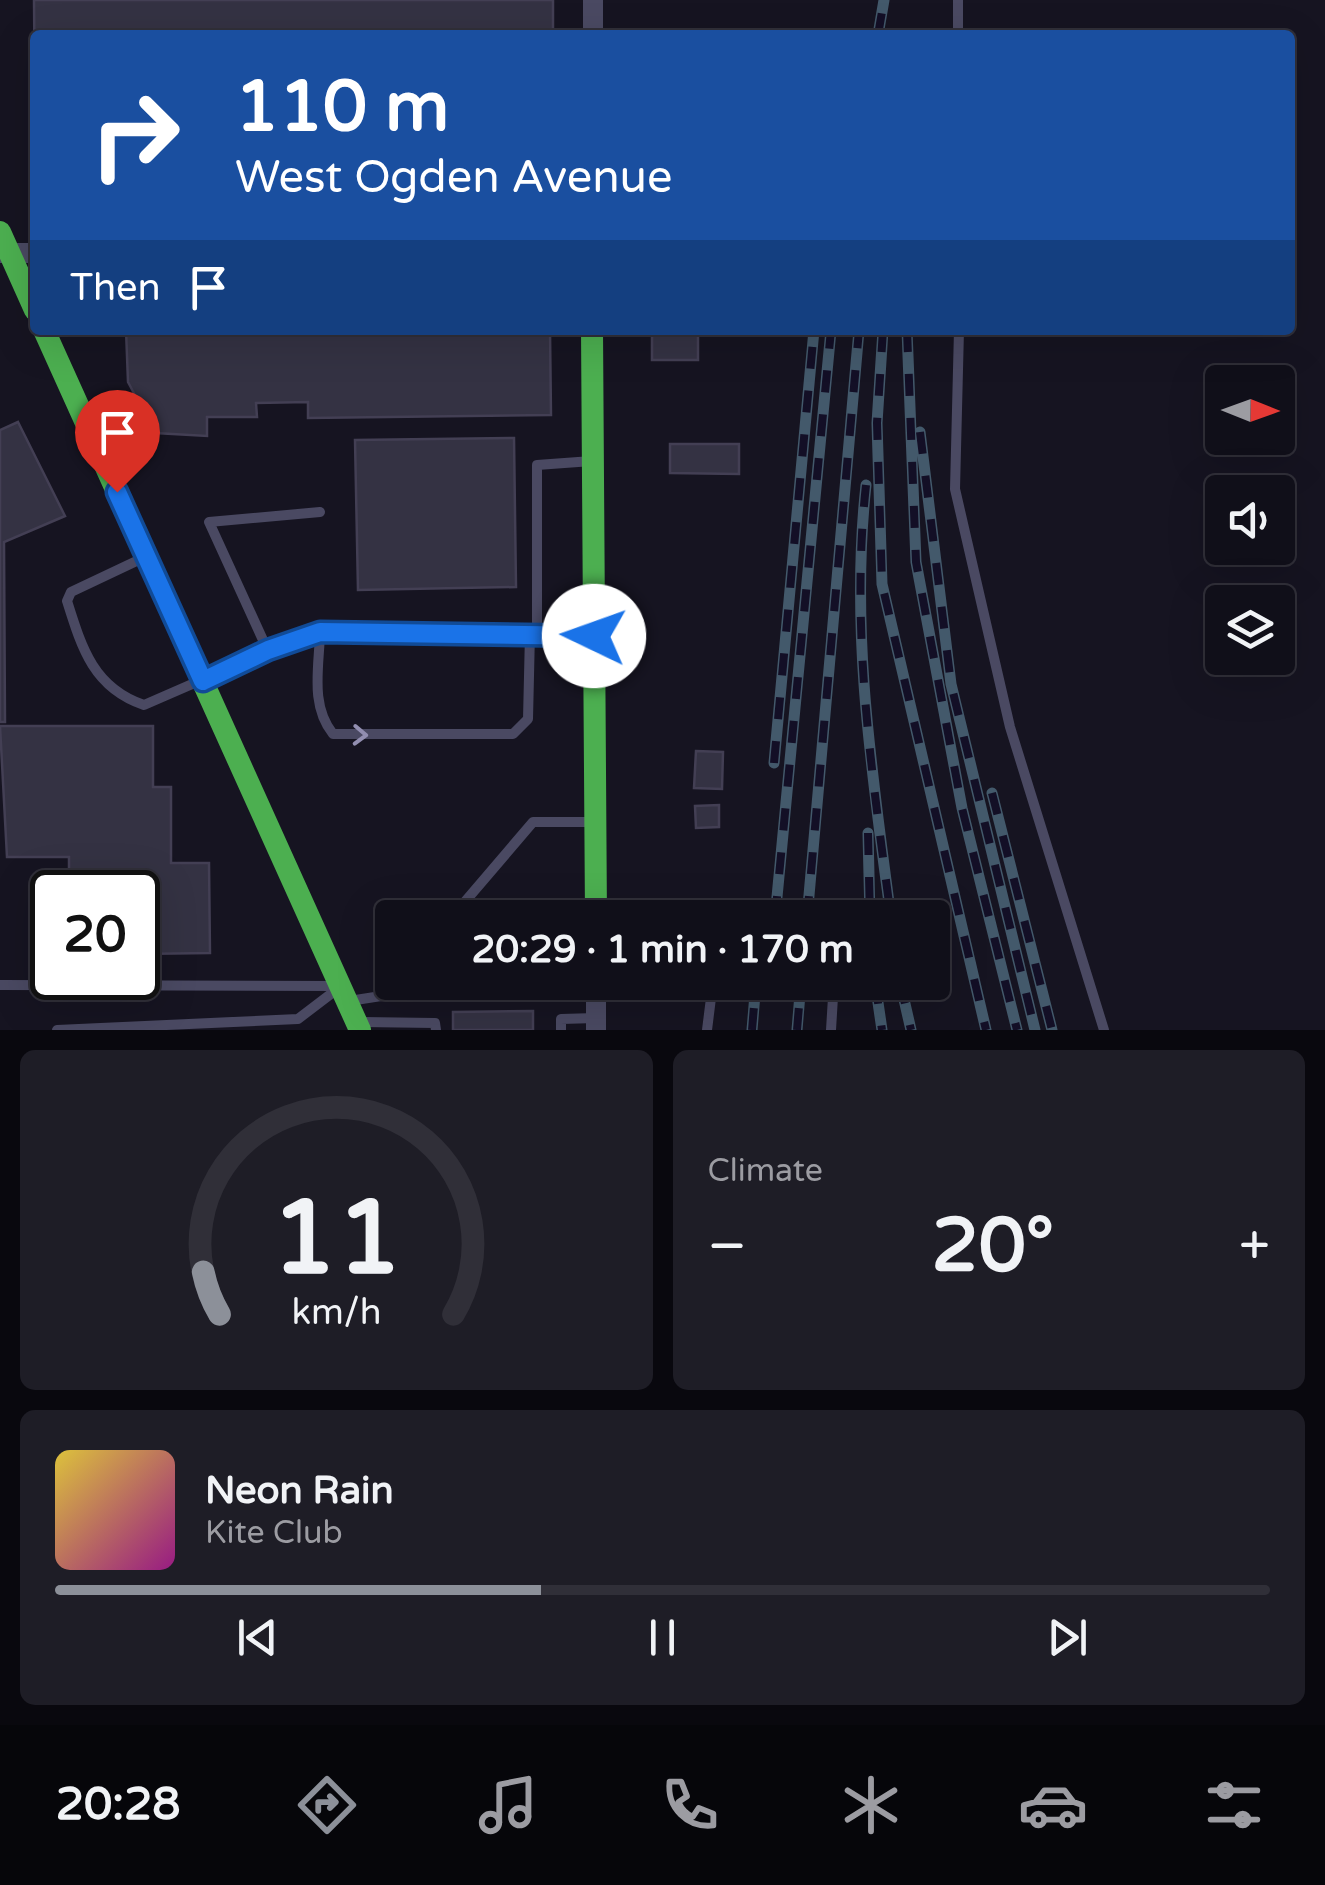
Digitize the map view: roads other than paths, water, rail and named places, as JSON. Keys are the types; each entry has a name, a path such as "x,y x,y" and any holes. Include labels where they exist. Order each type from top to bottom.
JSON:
{"main road":[{"path":"3,246 30,300"},
{"path":"46,335 351,1010"},
{"path":"592,335 596,900"}],"street":[{"path":"593,0 593,30"},
{"path":"3,246 30,251"}],"lane":[{"path":"958,0 958,30"},
{"path":"959,335 955,489 1010,727 1104,1030"},
{"path":"320,632 318,708 334,734 514,734 528,719 534,633 536,464 593,461"},
{"path":"268,650 209,522 320,512"},
{"path":"146,556 71,592 67,601 96,676 120,695 144,706 268,650 320,632 594,636"},
{"path":"466,900 533,822 595,822"},
{"path":"0,985 351,1010 434,1022 436,1030"},
{"path":"56,1030 298,1019 386,1000"},
{"path":"707,1030 711,1000"},
{"path":"832,1030 834,1000"},
{"path":"561,1030 560,1019 596,1024"}],"railway":[{"path":"879,30 884,0"},
{"path":"774,763 814,335"},
{"path":"777,900 831,335"},
{"path":"809,900 859,335"},
{"path":"883,335 877,423 882,584 986,1030"},
{"path":"907,335 916,562 962,808 1017,1030"},
{"path":"920,432 951,684 1035,1030"},
{"path":"866,485 860,594 862,648 889,900"},
{"path":"992,793 1052,1030"},
{"path":"868,833 870,900"},
{"path":"752,1030 754,1000"},
{"path":"797,1030 800,1000"},
{"path":"878,1000 882,1030"},
{"path":"904,1000 911,1030"}]}
